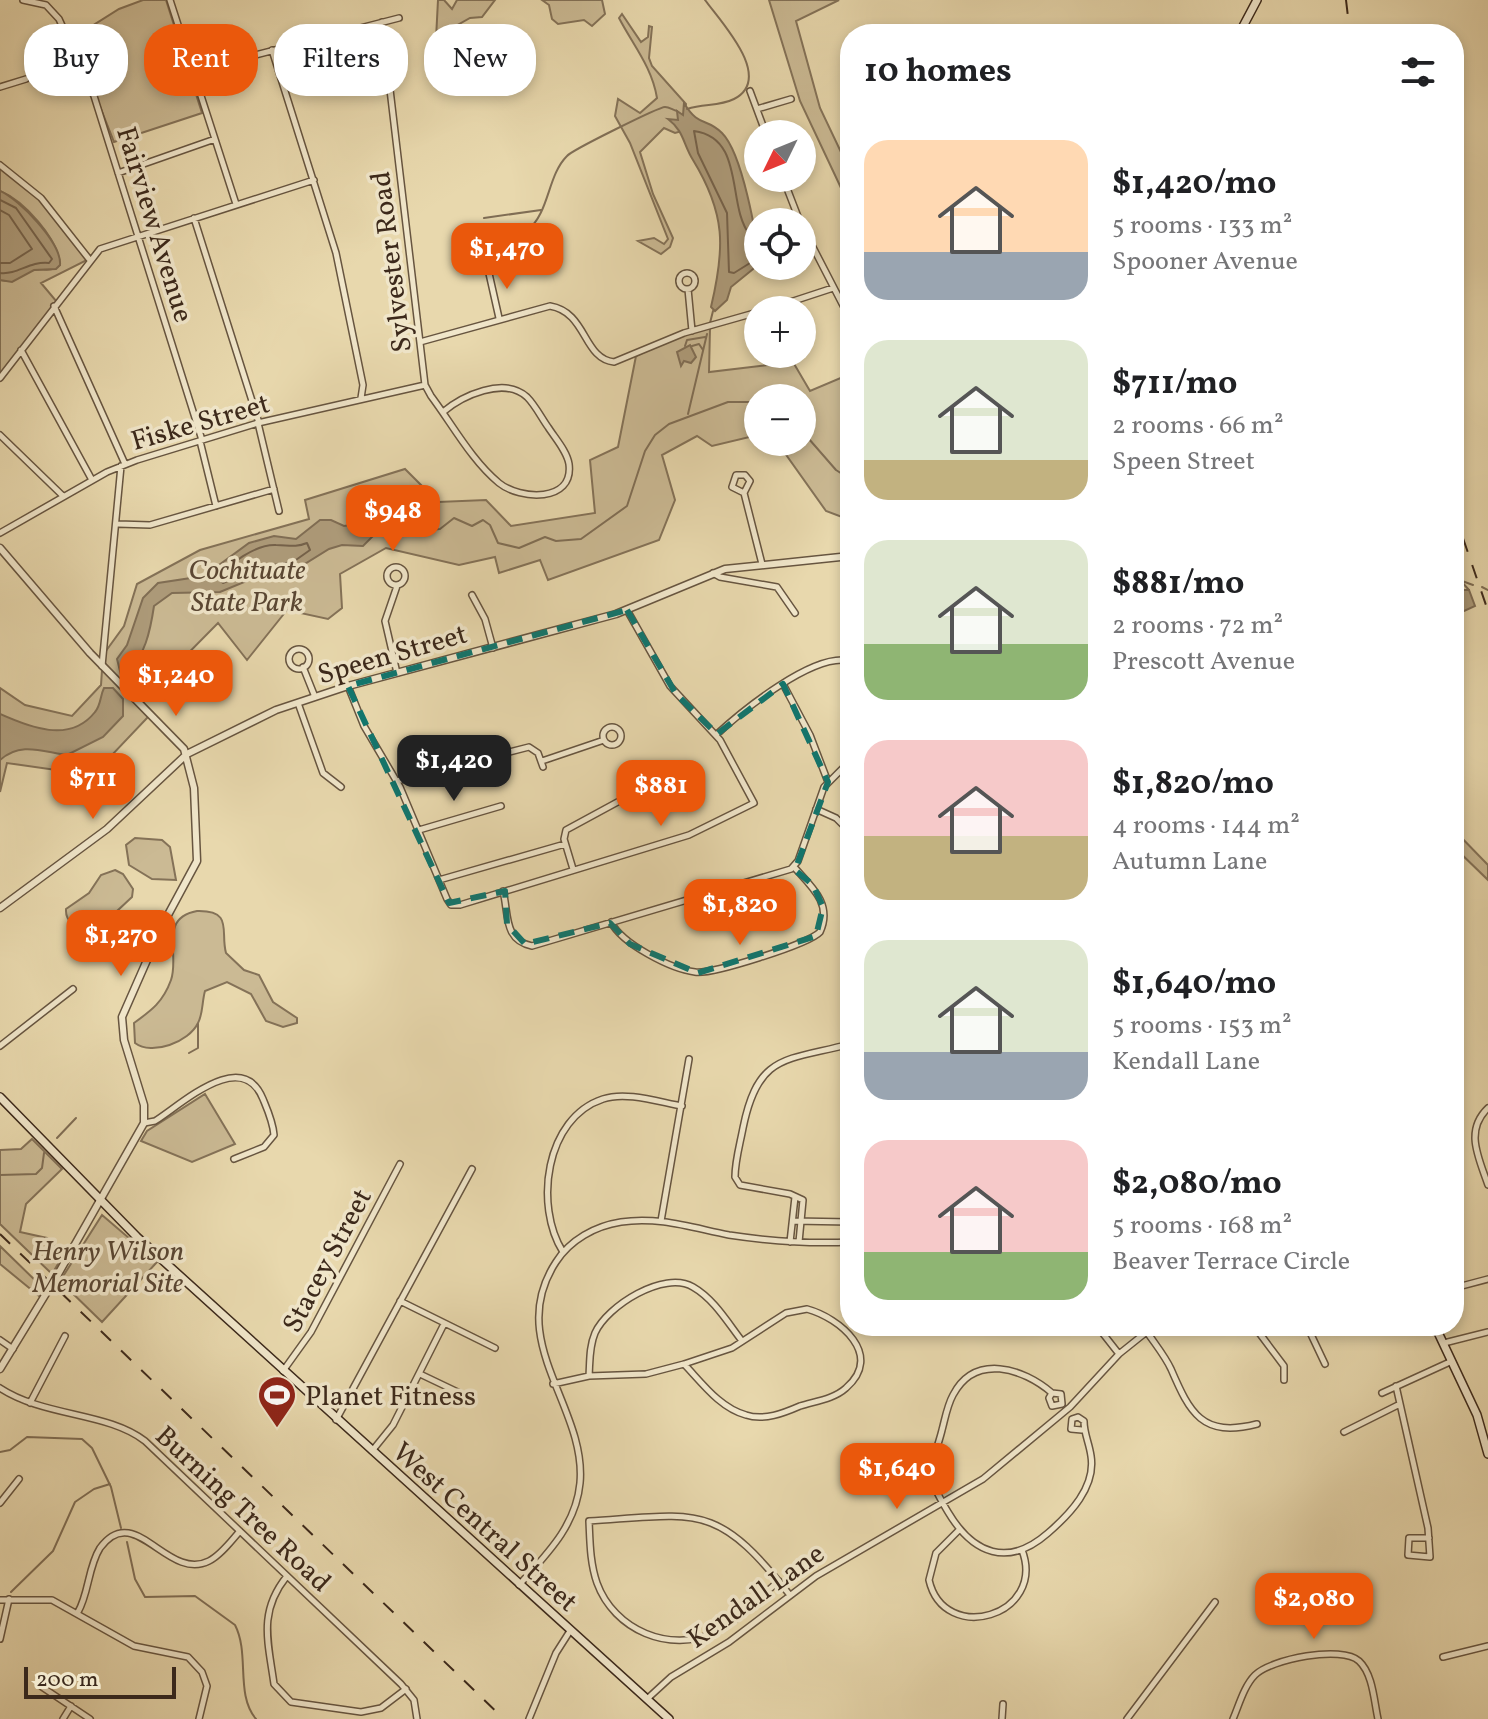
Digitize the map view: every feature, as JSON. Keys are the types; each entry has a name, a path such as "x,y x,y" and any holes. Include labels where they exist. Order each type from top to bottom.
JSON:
{"main road":[{"path":"1244,24 1257,0"},
{"name":"West Central Street","path":"0,1097 101,1202 371,1452 669,1719"},
{"path":"1440,1336 1484,1422 1488,1454"}],"street":[{"name":"Fairview Avenue","path":"23,0 46,5 59,19 94,96 201,440 216,506"},
{"path":"170,0 178,24"},
{"path":"258,54 399,18"},
{"name":"Sylvester Road","path":"382,22 425,385 443,412 492,476 506,488 543,496 561,487 569,466 559,444 521,392 508,389 473,393 443,412"},
{"path":"272,50 336,253 363,385 361,399"},
{"path":"0,87 24,80"},
{"path":"750,91 761,120"},
{"path":"201,96 236,204"},
{"path":"757,109 791,99"},
{"path":"118,173 215,139"},
{"path":"0,165 41,198 89,259"},
{"path":"0,378 89,259 106,246 314,180"},
{"path":"194,218 258,423 279,511"},
{"path":"816,254 840,301"},
{"path":"488,269 499,318"},
{"path":"809,296 833,288"},
{"path":"688,289 692,331"},
{"path":"54,306 123,465 102,666"},
{"path":"420,342 534,308 563,308 579,324 598,355 614,362 692,331 744,316"},
{"path":"21,350 92,480"},
{"name":"Fiske Street","path":"0,533 123,465 258,423 425,385"},
{"path":"0,435 63,496"},
{"path":"118,524 150,525 274,489"},
{"path":"744,493 762,564"},
{"path":"0,548 102,666 187,754 194,788 197,861 162,926 122,1017 124,1040 144,1105 144,1123 101,1202 0,1369"},
{"name":"Speen Street","path":"0,908 107,829 187,754 298,703 348,686 627,610 713,573 762,564 840,557"},
{"path":"713,573 720,577 777,587 795,613"},
{"path":"397,586 385,621 397,673"},
{"path":"472,595 485,619 493,648"},
{"path":"348,686 369,735 397,781 451,905 503,891 689,835 754,803 716,735 670,686 627,610"},
{"path":"716,735 753,701 831,661 840,661"},
{"path":"303,667 315,697"},
{"path":"783,684 810,735 828,782"},
{"path":"298,703 323,773 341,787"},
{"path":"397,781 529,747 536,750 542,764 604,740"},
{"path":"794,867 828,782 840,771"},
{"path":"439,880 564,841 572,826 636,792"},
{"path":"419,830 501,806"},
{"path":"816,809 840,822"},
{"path":"564,841 573,869"},
{"path":"611,922 619,935 630,944 698,973 802,944 820,932 824,912 813,885 794,867"},
{"path":"503,891 507,924 514,937 525,944 547,943 794,867"},
{"path":"0,1046 73,989"},
{"path":"799,1242 804,1205 795,1196 737,1182 735,1169 749,1099 758,1080 779,1064 840,1047"},
{"path":"661,1221 689,1059"},
{"path":"144,1123 155,1121 219,1079 233,1077 248,1082 260,1092 274,1135 264,1147 234,1159"},
{"path":"563,1252 551,1226 550,1180 553,1154 569,1124 589,1106 612,1096 682,1106"},
{"path":"1488,1108 1475,1126 1475,1143 1488,1185"},
{"name":"Stacey Street","path":"283,1371 308,1337 400,1164"},
{"path":"336,1420 472,1169"},
{"path":"790,1242 795,1196"},
{"path":"519,1585 563,1532 579,1492 578,1446 553,1384 541,1338 540,1303 548,1275 563,1252 602,1227 631,1221 661,1221 790,1242 840,1242"},
{"path":"794,1221 840,1222"},
{"path":"1464,1285 1488,1279"},
{"path":"589,1376 592,1342 600,1325 628,1300 670,1282 692,1286 703,1294 742,1341"},
{"path":"400,1301 495,1348"},
{"path":"553,1384 589,1376 626,1377 714,1355 786,1313 807,1309 840,1323"},
{"path":"371,1452 387,1435 444,1324"},
{"path":"1444,1343 1488,1332"},
{"path":"30,1403 65,1336"},
{"path":"684,1364 718,1400 746,1415 760,1417 832,1397 845,1390 853,1381 861,1360 852,1336"},
{"path":"1105,1336 1119,1354"},
{"name":"Kendall Lane","path":"647,1699 671,1677 729,1642 789,1594 983,1479 1070,1407 1119,1354 1141,1336"},
{"path":"1150,1336 1167,1362 1181,1396 1200,1420 1223,1427 1257,1424"},
{"path":"1262,1336 1284,1366 1284,1380"},
{"path":"1312,1336 1325,1364"},
{"path":"0,1340 13,1349"},
{"path":"1382,1393 1452,1361"},
{"path":"1052,1393 1027,1376 1004,1368 979,1371 963,1380 950,1401 932,1467 933,1481 959,1530 970,1541 988,1550 1022,1550 1055,1526 1086,1488 1092,1457 1082,1430"},
{"path":"420,1374 464,1395"},
{"path":"1396,1386 1429,1538 1430,1557 1408,1555 1409,1538 1429,1538"},
{"name":"Burning Tree Road","path":"0,1388 30,1403 132,1432 406,1689 414,1700 417,1719"},
{"path":"1344,1432 1400,1404"},
{"path":"0,1503 19,1479"},
{"path":"779,1581 714,1633 682,1640 653,1637 627,1623 602,1594 592,1563 589,1521 679,1516 713,1522 741,1539 779,1581 789,1594"},
{"path":"959,1530 936,1553 929,1580 941,1603 963,1616 992,1615 1013,1601 1026,1574 1022,1550"},
{"path":"77,1612 98,1552 111,1539 128,1534 141,1535 170,1559 194,1565 216,1556 240,1531"},
{"path":"287,1576 273,1594 266,1616 274,1684 279,1693 301,1705 368,1712 387,1705 406,1689"},
{"path":"0,1639 9,1599"},
{"path":"0,1600 52,1600 127,1643 148,1650 176,1652 193,1661 207,1686 199,1719"},
{"path":"1127,1719 1215,1602"},
{"path":"529,1719 559,1646 570,1631"},
{"path":"1443,1657 1488,1646"},
{"path":"1233,1719 1248,1684 1260,1671 1336,1651 1351,1655 1363,1666 1378,1719"},
{"path":"42,1687 90,1719"},
{"path":"1002,1719 1003,1704"},
{"path":"63,1719 71,1706"}],"highlighted area":[{"path":"627,610 676,694 717,734 783,684 828,782 795,870 813,885 823,907 816,936 698,973 630,944 610,923 525,944 507,924 505,891 449,903 348,686"}],"green space":[{"path":"143,0 166,0 174,24 144,24 144,96 197,96 202,113 114,142 96,96 128,96 128,24 95,24 119,9"},
{"path":"438,0 444,0 452,9 457,0 495,0 482,17 470,18 459,24 437,24"},
{"path":"542,0 602,0 605,14 592,26 584,20 558,24 552,19 549,5"},
{"path":"769,0 839,0 796,21 820,108 840,150 840,186 816,135 816,120 809,120 800,101"},
{"path":"622,14 641,42 648,37 649,26 652,27 649,58 652,66 686,104 683,117 679,114 678,120 670,120 682,131 675,133 664,128 640,152 653,194 673,238 670,247 661,254 638,241 654,238 664,244 668,239 630,143 615,116 618,99 640,113 657,98 646,66 619,18"},
{"path":"0,165 36,192 89,259 41,283 57,302 0,378 0,280 10,281 28,271 50,270 60,265 53,243 38,222 19,203 0,191"},
{"name":"Cochituate State Park","path":"710,328 709,372 744,368 797,368 806,384 744,384 744,438 712,446 697,436 662,455 675,500 659,540 548,580 540,560 499,573 495,557 459,565 386,548 340,574 342,608 328,619 287,610 247,660 218,623 137,705 148,717 112,755 63,771 7,763 0,792 0,688 25,705 72,716 101,685 103,655 124,626 137,584 200,550 309,519 305,500 405,469 438,502 486,500 511,526 595,513 590,460 618,447 636,356 678,335"},
{"name":"Cochituate State Park","path":"840,378 840,516 826,511 787,456 816,456 816,388"},
{"path":"135,838 162,840 170,847 176,880 152,879 129,865 126,845"},
{"path":"1464,840 1488,865 1488,880 1464,857"},
{"path":"115,870 123,874 133,889 132,897 116,912 136,941 121,959 110,961 102,953 93,933 71,922 66,909 89,893 101,875"},
{"path":"197,911 216,914 221,918 226,953 244,970 259,975 273,1002 297,1018 297,1023 283,1027 266,1021 251,994 227,982 205,991 200,1019 187,1036 160,1047 142,1047 135,1043 134,1023 156,1005 171,980 174,929 185,915"},
{"path":"205,1094 235,1144 192,1162 141,1141 147,1131"},
{"path":"32,1139 62,1169 26,1204 20,1232 47,1238 64,1254 52,1274 0,1224 0,1150 21,1149"},
{"name":"Henry Wilson Memorial Site","path":"102,1215 157,1262 102,1322 60,1281"},
{"path":"0,1246 43,1288 39,1296 0,1264"}],"water":[{"path":"684,103 694,116 722,133 736,158 750,208 744,208 744,276 731,287 727,300 715,311 711,307 719,267 720,232 712,197 704,179 680,133 668,119 678,120 677,111 683,115"},
{"path":"0,191 28,212 47,234 59,256 60,265 56,269 34,270 12,282 0,280"},
{"path":"690,345 696,357 691,363 684,361 681,366 677,352"},
{"path":"320,520 331,520 344,526 371,522 374,535 363,546 342,545 329,549 295,570 261,575 220,592 172,593 154,606 142,651 127,675 121,675 117,659 127,645 143,598 158,583 204,576 249,543 274,536 296,539"},
{"path":"1464,590 1469,590 1475,606 1464,611"},
{"path":"104,688 113,688 123,699 123,716 103,737 67,755 24,749 0,760 0,714 36,728 74,728 95,712"}],"waterway":[{"path":"687,109 734,99 745,90 749,78 747,64 732,35 705,0"},
{"path":"457,249 473,243 510,239 527,231 540,214 560,164 567,156 659,109 666,107 677,111"},
{"path":"484,218 541,210"},
{"path":"710,323 713,311"},
{"path":"688,414 707,334"},
{"path":"685,346 687,340 705,337"},
{"path":"692,346 699,344 703,350"},
{"path":"373,524 398,530 421,519 429,530 440,529 454,518 472,526 483,520 490,525 498,543 519,548 545,537 556,541 581,539 627,506 645,451 655,435 669,424 728,402 744,402"},
{"path":"816,447 840,473"},
{"path":"1464,582 1473,585"},
{"path":"1464,584 1469,590"},
{"path":"1482,587 1488,590"},
{"path":"189,1053 198,1048 198,1024"},
{"path":"57,1138 76,1118"},
{"path":"0,1175 36,1174 42,1168 44,1153"},
{"path":"0,1452 10,1450 27,1437 82,1439 92,1448 111,1487 121,1528"},
{"path":"11,1592 53,1551 75,1502 94,1489 110,1484"},
{"path":"127,1542 135,1579 145,1597 195,1596 235,1625 242,1648 246,1698 256,1719"}],"railway":[{"path":"1346,0 1349,24"},
{"path":"1464,541 1488,611"},
{"path":"0,1234 504,1719"}],"place":[{"name":"Planet Fitness","path":"277,1429"}]}
